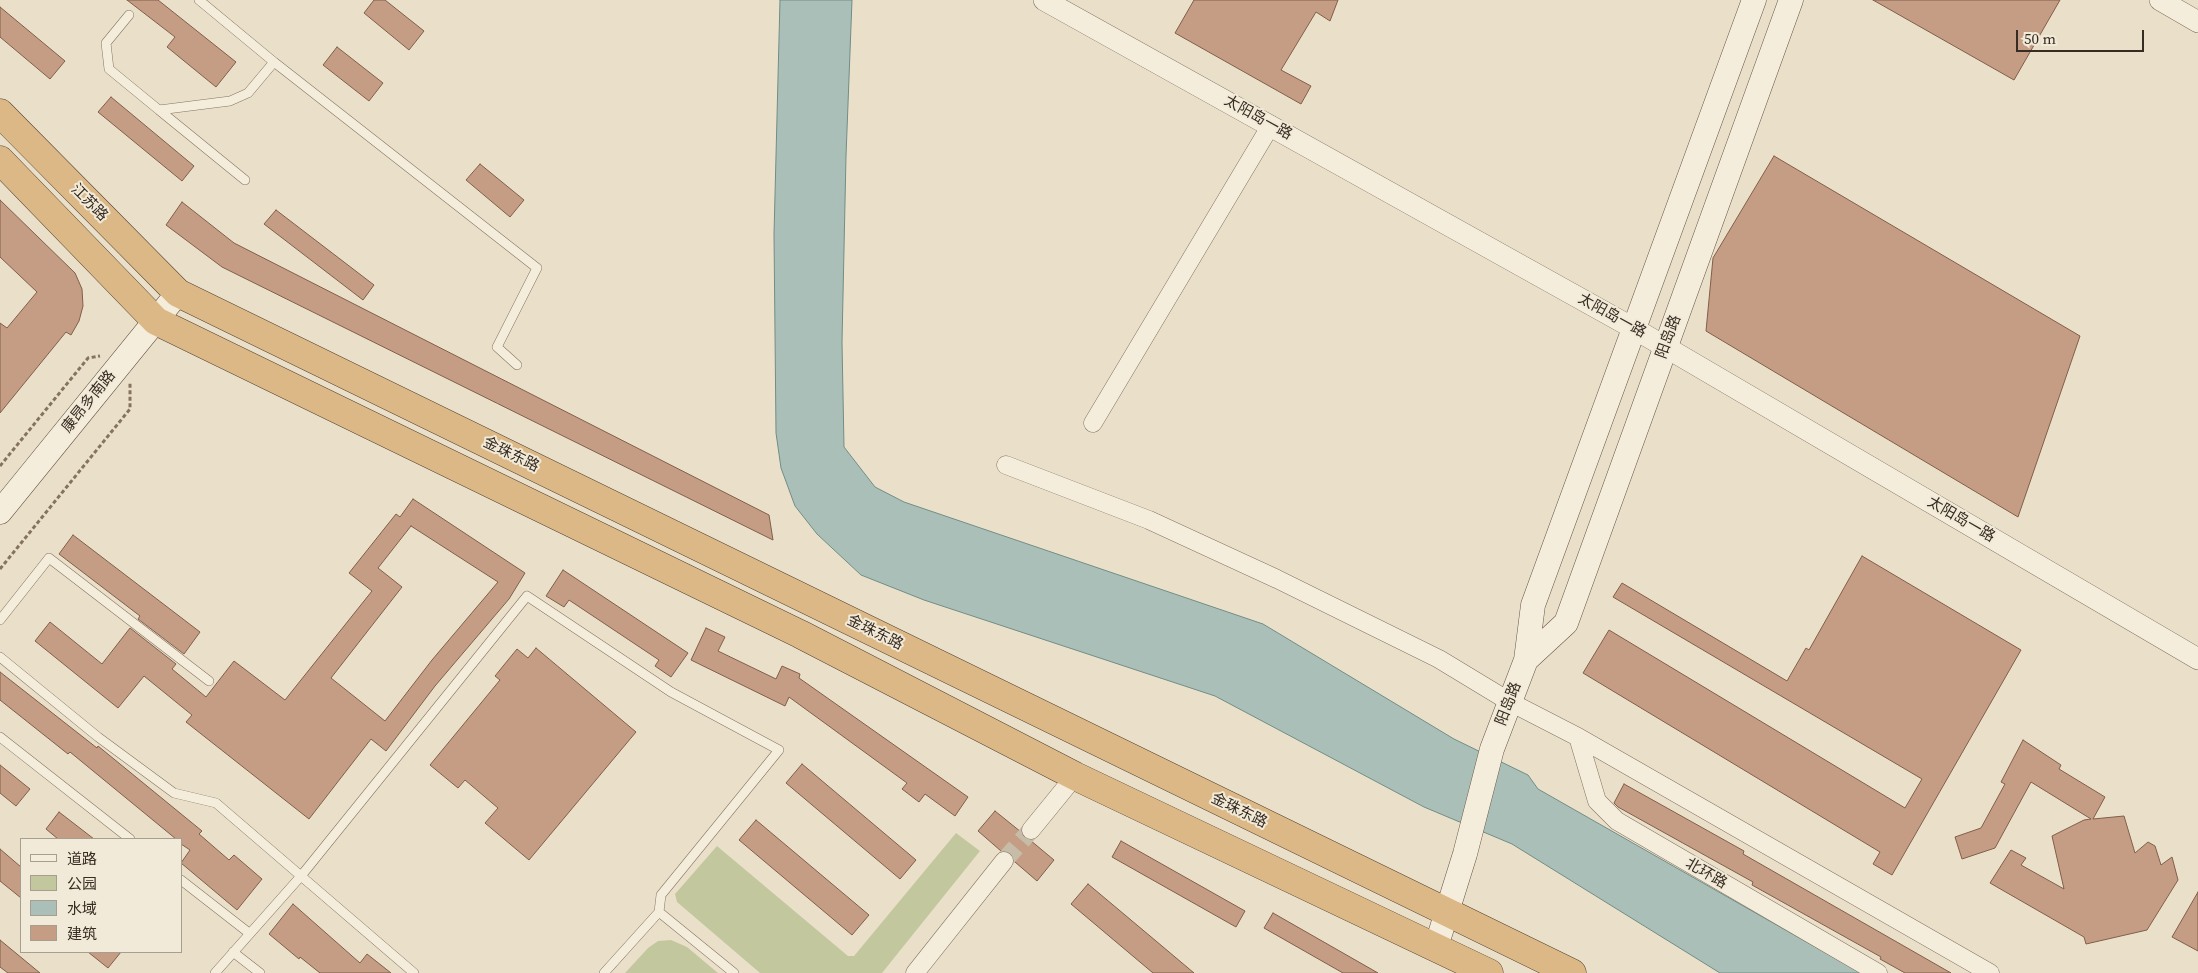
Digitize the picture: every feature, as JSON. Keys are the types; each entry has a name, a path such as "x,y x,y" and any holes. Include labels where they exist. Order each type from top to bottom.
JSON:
{"highway":[{"name":"江苏路","path":"0,113 178,293"},
{"path":"0,160 156,321 800,634 1075,776 1489,973"},
{"name":"金珠东路","path":"178,293 1572,973"}],"main road":[{"name":"阳岛路","path":"1436,947 1445,912 1465,854 1492,749 1526,660 1533,605 1754,0"},
{"name":"阳岛路","path":"1526,660 1566,623 1792,0"},
{"name":"康昂多南路","path":"0,512 178,293"}],"street":[{"name":"太阳岛一路","path":"1044,0 1665,346 2198,659"},
{"path":"2160,0 2198,22"},
{"path":"1093,424 1271,125"},
{"path":"1006,465 1149,520 1269,575 1440,659 1510,702 1578,737 1990,973"},
{"name":"北环路","path":"1578,737 1597,801 1617,821 1878,973"},
{"path":"1031,830 1075,776"},
{"path":"915,973 1004,861"}],"lane":[{"path":"199,0 274,62 537,268 497,347 517,365"},
{"path":"129,15 106,43 109,68 245,180"},
{"path":"159,110 230,102 248,93 274,62"},
{"path":"0,620 49,558 209,681"},
{"path":"215,973 301,876 527,596 671,692 779,750 661,895 659,912 604,973"},
{"path":"0,657 98,738 174,793 216,803 414,973"},
{"path":"0,737 129,838"},
{"path":"182,881 249,933"},
{"path":"659,912 734,973"},
{"path":"233,952 260,973"}],"path":[{"path":"0,466 88,358 130,352 130,409 0,569"}],"green space":[{"path":"956,833 980,851 882,973 760,973 677,902 675,894 717,846 848,956 854,956"},
{"path":"671,940 687,947 718,973 625,973 648,948 658,941"}],"water":[{"path":"780,0 852,0 842,342 844,447 875,487 904,502 1263,624 1454,739 1528,775 1538,789 1861,973 1720,973 1512,844 1424,807 1215,696 924,600 861,575 817,534 795,506 781,468 776,433 774,234"}],"building":[{"path":"127,0 158,0 236,62 216,87 167,47 175,37"},
{"path":"374,0 385,0 424,31 409,50 364,13"},
{"path":"1194,0 1338,0 1330,21 1316,12 1281,70 1311,86 1301,104 1175,33"},
{"path":"1873,0 2060,0 2014,80"},
{"path":"0,7 65,61 50,79 0,37"},
{"path":"337,47 383,83 369,101 323,65"},
{"path":"111,97 194,166 182,181 98,112"},
{"path":"1774,156 2080,336 2018,517 1706,331 1713,258"},
{"path":"480,164 524,200 510,217 466,180"},
{"path":"0,200 75,273 82,289 83,306 79,321 71,335 66,332 0,413 0,323 7,328 37,292 0,257"},
{"path":"182,202 234,243 769,515 773,540 222,267 166,225"},
{"path":"276,210 374,285 363,300 264,224"},
{"path":"413,499 525,573 509,599 435,686 386,751 371,739 309,819 186,722 192,715 144,676 118,708 35,641 50,622 102,664 130,628 176,664 172,669 206,697 234,661 285,700 372,591 349,573 396,514 400,517","holes":["411,526 498,582 432,660 385,721 331,678 402,587 378,568"]},
{"path":"73,535 200,632 184,654 138,619 140,616 59,554"},
{"path":"1862,556 2021,650 1892,875 1873,864 1880,852 1583,673 1609,630 1905,808 1922,779 1613,597 1622,583 1787,681 1806,648 1809,650"},
{"path":"563,570 688,653 671,677 655,666 659,660 569,600 564,607 546,596"},
{"path":"706,628 725,637 718,651 776,679 782,666 800,674 799,678 968,797 955,816 925,794 919,802 902,789 907,783 789,697 785,706 691,660"},
{"path":"536,648 636,732 529,860 485,823 498,808 465,780 458,788 430,765 500,680 495,676 517,649 528,658"},
{"path":"0,672 97,748 98,746 202,831 199,834 229,860 234,855 262,879 237,910 182,864 190,850 182,845 182,838 175,838 70,752 68,754 0,700"},
{"path":"2023,740 2061,765 2059,769 2105,797 2093,819 2124,816 2135,853 2148,842 2155,846 2161,865 2172,857 2178,880 2147,930 2086,944 2084,937 1990,883 2011,850 2026,858 2021,865 2064,889 2052,836 2084,820 2091,819 2031,782 1995,848 1962,859 1955,837 1981,828 2005,784 2001,782"},
{"path":"802,764 916,860 900,879 786,783"},
{"path":"0,765 30,789 16,806 0,793"},
{"path":"1624,784 1744,851 1743,854 1951,973 1905,973 1880,959 1881,957 1752,885 1753,882 1618,807 1614,803"},
{"path":"995,811 1021,832 1024,838 1030,840 1054,860 1037,881 1015,862 1011,853 1001,851 978,831"},
{"path":"59,812 93,838 57,838 46,829"},
{"path":"756,820 869,915 852,935 739,840"},
{"path":"1121,841 1245,911 1236,927 1112,857"},
{"path":"0,849 20,866 20,897 0,881"},
{"path":"1088,884 1194,973 1153,973 1071,904"},
{"path":"2198,892 2198,951 2172,937"},
{"path":"293,904 360,963 367,954 391,973 320,973 300,957 299,959 269,934"},
{"path":"1273,913 1378,973 1343,973 1264,928"},
{"path":"0,940 40,973 8,973 0,967"},
{"path":"89,953 120,953 108,968"}],"tunnel":[{"path":"1004,861 1031,830"}]}
